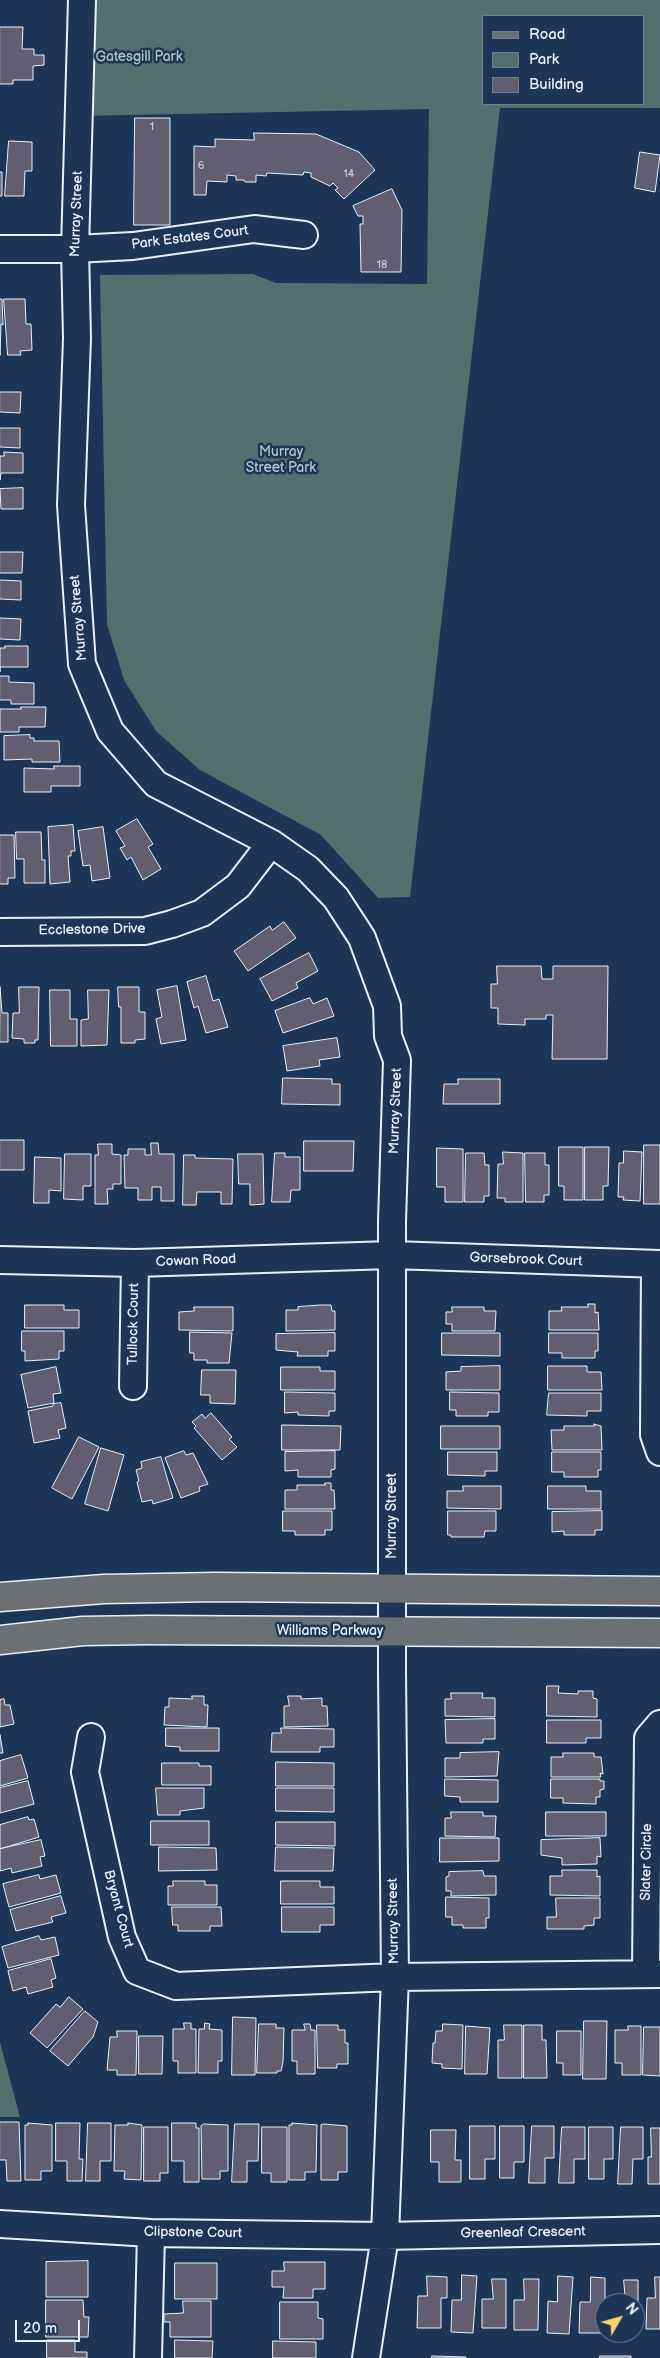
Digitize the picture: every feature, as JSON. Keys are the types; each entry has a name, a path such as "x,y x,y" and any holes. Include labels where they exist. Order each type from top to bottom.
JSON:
{"main road":[{"path":"0,1598 104,1589 392,1589 660,1592"},
{"name":"Williams Parkway","path":"0,1640 83,1632 148,1630 660,1633"}],"street":[{"name":"Murray Street","path":"82,0 75,249 76,338 71,505 82,664 110,731 156,784 271,843 308,868 336,898 362,938 387,1006 388,1036 398,1060 392,1255 392,1631 395,1977 385,2236 366,2358"},
{"name":"Park Estates Court","path":"0,249 75,249 134,246 254,229 304,235"},
{"name":"Ecclestone Drive","path":"0,932 145,931 172,924 202,913 238,886 271,843"},
{"name":"Cowan Road","path":"0,1260 135,1263 392,1255"},
{"name":"Gorsebrook Court","path":"392,1255 658,1264"},
{"name":"Tullock Court","path":"133,1386 135,1263"},
{"path":"658,1264 654,1435 660,1452"},
{"name":"Slater Circle","path":"395,1977 653,1974 648,1738 660,1724"},
{"name":"Bryant Court","path":"91,1737 85,1772 122,1937 137,1971 176,1986 395,1977"},
{"name":"Clipstone Court","path":"0,2224 150,2233 385,2236"},
{"name":"Greenleaf Crescent","path":"385,2236 660,2230"},
{"path":"148,2358 150,2233"}],"green space":[{"name":"Murray Street Park","path":"82,0 660,0 660,108 500,108 410,897 378,898 321,835 200,770 156,731 124,680 107,624 100,275 253,274 276,283 427,284 429,109 80,116"},
{"path":"0,2042 20,2117 0,2117"}],"building":[{"path":"0,27 23,27 22,49 34,49 34,55 44,55 44,65 33,66 33,80 13,80 13,84 0,84"},
{"path":"135,118 170,118 170,225 134,225"},
{"path":"254,133 316,134 359,152 375,170 344,199 335,190 338,188 333,183 330,186 311,177 311,173 304,172 303,175 267,173 266,176 256,175 256,182 236,180 236,176 227,175 227,182 207,181 206,195 194,195 194,146 215,147 215,139 254,140"},
{"path":"9,141 32,142 32,171 25,171 24,196 5,196"},
{"path":"640,152 660,155 655,192 635,188"},
{"path":"0,172 2,172 2,196 0,196"},
{"path":"392,189 402,210 401,272 361,272 360,224 363,224 363,216 358,216 353,206"},
{"path":"0,299 2,299 3,325 1,324 0,355"},
{"path":"4,299 25,299 26,324 31,324 32,350 20,351 21,355 8,355"},
{"path":"0,392 21,392 20,413 0,412"},
{"path":"0,428 20,428 20,448 0,447"},
{"path":"4,452 23,453 23,473 1,473 0,480 0,456 4,456"},
{"path":"23,488 23,509 1,509 0,489"},
{"path":"0,552 23,552 22,573 0,573"},
{"path":"0,580 21,581 21,600 0,599"},
{"path":"0,618 21,619 20,640 0,639"},
{"path":"5,646 28,646 28,667 0,667 0,648 5,648"},
{"path":"0,676 9,676 9,682 34,683 34,704 11,704 11,700 0,700"},
{"path":"21,707 46,707 45,727 19,727 19,732 0,732 0,709 21,709"},
{"path":"30,735 30,738 34,738 34,741 59,741 60,762 32,762 32,759 4,760 4,736"},
{"path":"54,766 80,766 80,786 51,786 51,792 24,792 24,768 54,769"},
{"path":"137,819 153,844 148,847 161,869 143,880 131,857 127,860 120,848 125,846 116,831"},
{"path":"73,825 75,851 71,851 71,856 68,856 70,882 50,884 48,827"},
{"path":"103,827 110,878 92,881 90,865 83,866 78,831"},
{"path":"16,832 41,832 42,860 45,860 45,883 24,883 24,859 17,859"},
{"path":"0,835 14,835 15,878 8,878 8,884 0,884"},
{"path":"284,922 296,938 248,971 234,951 270,926 272,930"},
{"path":"309,953 318,971 296,983 298,988 272,1001 260,979"},
{"path":"497,966 541,966 542,979 553,979 553,966 608,966 607,1059 552,1059 553,1015 546,1015 546,1019 525,1019 525,1025 498,1024 498,1008 491,1008 491,984 497,984"},
{"path":"206,976 213,1001 219,999 228,1027 206,1033 198,1006 194,1008 187,982"},
{"path":"177,986 186,1040 161,1044 156,1019 162,1017 157,990"},
{"path":"0,987 2,1013 8,1013 8,1042 0,1042"},
{"path":"19,987 39,987 38,1040 35,1040 35,1043 24,1043 24,1039 12,1038 13,1013 19,1013"},
{"path":"118,987 139,987 139,1012 145,1012 145,1039 135,1040 135,1043 121,1043 121,1007 119,1007"},
{"path":"50,990 70,990 70,1019 77,1019 77,1046 51,1046"},
{"path":"88,990 109,990 107,1045 81,1046 81,1020 88,1019"},
{"path":"310,998 313,1004 327,998 334,1016 283,1033 275,1011"},
{"path":"337,1038 340,1057 319,1060 320,1066 287,1071 283,1046"},
{"path":"283,1078 332,1079 332,1084 340,1084 340,1105 282,1104"},
{"path":"458,1079 500,1079 500,1104 443,1104 444,1084 458,1084"},
{"path":"0,1140 24,1140 24,1170 0,1170"},
{"path":"304,1141 354,1141 353,1171 304,1171"},
{"path":"151,1143 158,1143 159,1154 174,1154 174,1201 161,1201 161,1187 152,1187 152,1200 138,1200 138,1188 125,1188 124,1155 128,1155 128,1149 145,1149 145,1155 151,1155"},
{"path":"98,1144 112,1144 112,1154 121,1155 121,1184 113,1184 113,1189 107,1189 108,1204 95,1204 95,1155 98,1155"},
{"path":"644,1145 660,1145 660,1204 644,1204"},
{"path":"559,1147 583,1147 583,1200 564,1200 564,1186 559,1186"},
{"path":"585,1147 609,1147 608,1186 603,1186 603,1200 585,1200"},
{"path":"437,1148 463,1149 463,1202 445,1202 445,1187 437,1187"},
{"path":"624,1151 642,1152 640,1201 623,1200 624,1197 618,1197 619,1163 623,1163"},
{"path":"503,1152 523,1153 523,1202 505,1202 505,1198 497,1198 498,1164 503,1164"},
{"path":"275,1153 285,1153 285,1157 300,1157 300,1190 291,1190 290,1202 272,1202"},
{"path":"466,1153 484,1153 485,1165 489,1165 489,1196 484,1196 484,1202 465,1202"},
{"path":"525,1153 545,1153 545,1165 549,1165 549,1195 544,1195 544,1202 526,1202"},
{"path":"65,1154 91,1154 91,1186 83,1186 83,1200 64,1199"},
{"path":"238,1154 263,1154 264,1204 250,1205 250,1184 239,1184"},
{"path":"184,1155 195,1155 195,1158 233,1159 232,1204 221,1204 221,1192 197,1192 196,1205 183,1205"},
{"path":"35,1157 61,1158 61,1191 49,1190 49,1203 34,1203"},
{"path":"588,1304 595,1304 595,1313 598,1312 599,1330 549,1330 549,1311 562,1311 561,1307 588,1307"},
{"path":"25,1305 64,1305 64,1310 79,1310 79,1328 25,1328"},
{"path":"331,1305 332,1311 335,1311 335,1330 286,1331 286,1310 298,1310 298,1307"},
{"path":"194,1307 233,1307 233,1331 179,1330 179,1312 194,1311"},
{"path":"452,1307 484,1307 484,1311 496,1311 495,1331 452,1331 452,1324 446,1324 446,1312 452,1312"},
{"path":"22,1331 64,1331 64,1351 59,1351 59,1359 25,1361 25,1351 22,1351"},
{"path":"190,1332 232,1333 229,1363 207,1363 207,1360 194,1360 194,1353 190,1353"},
{"path":"335,1333 335,1351 328,1351 328,1356 297,1356 298,1352 276,1350 276,1334"},
{"path":"442,1333 500,1333 500,1356 442,1355"},
{"path":"549,1333 598,1333 598,1351 595,1351 595,1358 562,1358 562,1353 549,1353"},
{"path":"500,1366 500,1390 446,1390 446,1372 461,1371 461,1367"},
{"path":"548,1366 587,1366 587,1372 601,1372 602,1390 548,1390"},
{"path":"56,1367 61,1393 53,1394 54,1403 28,1408 21,1375"},
{"path":"281,1367 320,1367 320,1371 335,1371 335,1390 281,1390"},
{"path":"202,1370 236,1370 235,1404 210,1403 210,1395 201,1395"},
{"path":"285,1392 335,1393 335,1411 329,1411 329,1416 298,1415 298,1412 285,1413"},
{"path":"450,1392 499,1393 499,1412 488,1412 488,1416 456,1416 456,1410 450,1410"},
{"path":"549,1393 601,1393 601,1411 587,1411 587,1416 547,1415"},
{"path":"61,1403 66,1428 58,1430 60,1438 34,1443 28,1411"},
{"path":"211,1413 232,1437 229,1439 237,1447 222,1460 194,1428 196,1426 192,1422 202,1414 205,1418"},
{"path":"594,1424 601,1426 602,1450 552,1450 551,1430 564,1430 564,1426 594,1426"},
{"path":"282,1425 341,1426 340,1450 282,1450"},
{"path":"441,1426 500,1426 500,1449 441,1449"},
{"path":"79,1437 99,1447 72,1499 52,1488"},
{"path":"101,1448 124,1455 108,1511 85,1504"},
{"path":"184,1451 186,1455 193,1453 208,1484 199,1487 200,1491 181,1498 165,1458"},
{"path":"335,1451 335,1469 331,1470 331,1477 298,1477 298,1470 285,1471 285,1452"},
{"path":"448,1452 497,1452 497,1471 485,1471 485,1476 448,1475"},
{"path":"552,1452 601,1452 601,1470 598,1470 598,1477 564,1477 564,1472 552,1472"},
{"path":"161,1457 173,1498 153,1504 152,1500 142,1502 136,1470 142,1468 141,1462"},
{"path":"325,1483 331,1483 331,1490 334,1490 335,1509 285,1509 285,1490 297,1490 297,1485 325,1485"},
{"path":"463,1486 501,1486 501,1509 447,1508 447,1491 463,1491"},
{"path":"548,1486 586,1486 586,1491 601,1491 601,1509 548,1509"},
{"path":"283,1511 332,1511 332,1530 325,1530 325,1535 295,1535 295,1531 283,1531"},
{"path":"448,1511 496,1511 496,1531 485,1531 484,1537 451,1537 451,1535 448,1535"},
{"path":"602,1511 602,1530 595,1530 595,1535 564,1535 564,1531 552,1532 552,1512"},
{"path":"547,1686 559,1686 558,1693 578,1694 578,1691 593,1691 593,1698 597,1699 597,1717 547,1716"},
{"path":"451,1693 483,1693 482,1698 495,1698 495,1717 445,1716 445,1699 451,1699"},
{"path":"192,1696 204,1696 204,1705 208,1705 207,1727 164,1725 165,1707 169,1707 169,1698 192,1699"},
{"path":"288,1696 301,1696 301,1699 322,1698 322,1706 327,1706 328,1726 284,1727 284,1706 289,1706"},
{"path":"4,1699 5,1705 10,1705 14,1724 0,1727 0,1700"},
{"path":"495,1719 495,1739 483,1739 483,1743 446,1743 445,1720"},
{"path":"547,1720 601,1720 601,1738 586,1738 586,1743 547,1743"},
{"path":"166,1728 219,1728 219,1751 180,1751 180,1747 166,1746"},
{"path":"281,1728 334,1729 334,1747 320,1747 320,1752 271,1752 272,1733 281,1733"},
{"path":"0,1735 3,1753 0,1753"},
{"path":"499,1752 497,1776 445,1777 445,1758 460,1758 460,1753"},
{"path":"563,1753 594,1753 594,1757 601,1757 603,1774 600,1773 601,1777 551,1777 551,1757 563,1757"},
{"path":"21,1755 28,1778 0,1786 0,1761"},
{"path":"276,1762 334,1763 334,1786 276,1786"},
{"path":"162,1763 199,1763 199,1766 211,1766 211,1785 162,1785"},
{"path":"445,1779 498,1780 498,1802 460,1802 460,1797 445,1796"},
{"path":"551,1779 600,1779 600,1781 604,1781 604,1789 600,1790 600,1797 596,1797 596,1804 563,1803 563,1798 551,1798"},
{"path":"28,1781 34,1804 0,1813 0,1788"},
{"path":"156,1788 204,1788 204,1808 180,1811 180,1815 158,1815"},
{"path":"276,1788 334,1788 334,1812 276,1811"},
{"path":"451,1812 483,1812 483,1816 496,1816 495,1837 445,1836 445,1818 451,1818"},
{"path":"546,1812 606,1812 606,1836 546,1836"},
{"path":"28,1817 29,1820 34,1819 39,1837 0,1849 0,1825"},
{"path":"151,1821 209,1821 209,1845 151,1845"},
{"path":"276,1822 335,1822 335,1846 276,1845"},
{"path":"440,1838 499,1838 499,1861 440,1862"},
{"path":"600,1838 601,1857 597,1856 597,1864 562,1865 562,1858 541,1855 541,1840"},
{"path":"41,1840 45,1856 40,1857 42,1866 12,1873 11,1868 0,1871 0,1849"},
{"path":"159,1847 216,1848 217,1870 159,1871"},
{"path":"276,1847 334,1848 333,1871 275,1871"},
{"path":"562,1870 597,1870 597,1877 600,1876 600,1896 550,1895 550,1876 562,1876"},
{"path":"483,1871 484,1876 496,1876 496,1895 451,1896 451,1891 446,1891 446,1877 449,1876 449,1872"},
{"path":"39,1875 40,1879 56,1875 61,1893 9,1907 3,1884"},
{"path":"173,1881 205,1881 205,1885 217,1885 217,1905 168,1905 168,1886 173,1886"},
{"path":"281,1881 320,1881 320,1887 334,1887 334,1904 281,1904"},
{"path":"61,1896 66,1913 51,1917 53,1922 16,1931 10,1910"},
{"path":"446,1897 489,1898 489,1918 486,1918 486,1928 463,1928 463,1925 452,1925 452,1917 446,1917"},
{"path":"556,1898 600,1898 600,1918 594,1918 594,1925 584,1926 584,1929 547,1929 547,1917 556,1917"},
{"path":"172,1907 221,1907 222,1926 210,1926 210,1931 178,1931 178,1925 173,1925"},
{"path":"282,1907 334,1907 334,1925 320,1925 320,1932 282,1932"},
{"path":"39,1936 41,1940 55,1937 59,1955 8,1968 2,1947"},
{"path":"51,1959 56,1978 51,1980 53,1987 28,1994 26,1987 13,1991 8,1971"},
{"path":"69,1997 83,2009 47,2048 30,2033 56,2004 60,2007"},
{"path":"85,2011 98,2022 93,2037 68,2066 50,2051"},
{"path":"233,2017 256,2018 255,2075 232,2075"},
{"path":"584,2021 607,2021 606,2079 583,2079"},
{"path":"184,2023 191,2023 191,2029 196,2029 196,2073 178,2073 178,2061 173,2061 173,2029 184,2029"},
{"path":"205,2023 210,2024 209,2029 222,2030 222,2061 218,2061 218,2073 198,2073 199,2029 204,2029"},
{"path":"259,2024 276,2024 276,2028 284,2028 283,2062 281,2071 277,2071 277,2073 257,2073"},
{"path":"304,2024 310,2024 311,2030 315,2030 315,2074 297,2074 297,2061 292,2061 292,2030 305,2030"},
{"path":"443,2024 463,2025 462,2069 442,2068 442,2064 432,2063 436,2031 442,2031"},
{"path":"317,2025 338,2025 338,2030 345,2030 345,2043 348,2043 348,2064 337,2064 337,2068 318,2068"},
{"path":"504,2025 522,2025 522,2078 498,2078 498,2040 504,2040"},
{"path":"524,2025 542,2025 542,2040 546,2040 547,2078 524,2078"},
{"path":"466,2026 490,2028 487,2074 465,2074"},
{"path":"628,2026 641,2026 641,2075 622,2075 622,2063 615,2063 615,2030 628,2030"},
{"path":"644,2027 660,2027 660,2076 643,2075"},
{"path":"117,2031 137,2031 136,2075 117,2075 117,2070 107,2070 110,2037 117,2037"},
{"path":"557,2031 581,2031 581,2075 563,2075 563,2063 557,2063"},
{"path":"139,2036 163,2036 162,2074 139,2074"},
{"path":"0,2122 19,2122 21,2181 7,2181 6,2160 0,2160"},
{"path":"28,2123 52,2125 52,2171 41,2171 41,2180 25,2180 25,2125 28,2125"},
{"path":"56,2123 80,2123 79,2159 83,2159 82,2181 67,2181 67,2161 56,2161"},
{"path":"88,2123 111,2123 111,2161 100,2161 100,2181 86,2181"},
{"path":"128,2123 142,2125 141,2180 124,2179 125,2171 114,2171 115,2125 128,2125"},
{"path":"172,2123 196,2123 196,2128 199,2128 199,2182 184,2182 184,2161 172,2161"},
{"path":"292,2123 317,2125 316,2172 305,2172 305,2180 289,2180 289,2125 292,2125"},
{"path":"204,2124 228,2125 228,2171 220,2171 220,2179 202,2179 201,2126"},
{"path":"235,2124 259,2124 258,2161 247,2161 247,2182 232,2182"},
{"path":"321,2125 347,2126 347,2172 338,2172 338,2180 321,2180"},
{"path":"470,2126 495,2126 495,2159 485,2159 485,2179 470,2179"},
{"path":"500,2126 524,2126 524,2162 514,2162 514,2178 500,2178"},
{"path":"532,2126 554,2126 554,2158 545,2158 545,2183 529,2183"},
{"path":"144,2127 168,2127 168,2173 160,2173 160,2181 144,2181"},
{"path":"262,2127 287,2127 287,2182 271,2182 271,2173 262,2173"},
{"path":"562,2127 585,2127 585,2159 574,2159 574,2183 559,2183"},
{"path":"589,2127 613,2127 613,2159 604,2159 604,2179 589,2179"},
{"path":"621,2127 643,2127 643,2159 633,2159 632,2184 618,2184"},
{"path":"651,2128 660,2128 660,2184 648,2184 648,2157 651,2157"},
{"path":"431,2130 456,2130 455,2160 461,2160 461,2182 439,2182 439,2162 431,2162"},
{"path":"88,2261 88,2297 46,2297 46,2262"},
{"path":"284,2262 325,2262 325,2289 313,2289 313,2298 283,2298 284,2287 272,2287 272,2271 284,2271"},
{"path":"175,2263 217,2263 217,2299 175,2299"},
{"path":"462,2275 477,2276 473,2333 451,2332 452,2300 461,2300"},
{"path":"427,2276 447,2277 447,2298 441,2298 441,2328 417,2328 418,2296 427,2296"},
{"path":"558,2276 573,2277 569,2334 547,2333 548,2301 557,2302"},
{"path":"591,2277 605,2278 605,2293 595,2293 595,2333 579,2333 580,2302 590,2302"},
{"path":"655,2277 660,2277 660,2329 646,2329 647,2298 655,2298"},
{"path":"492,2279 506,2279 506,2328 482,2328 482,2299 493,2299"},
{"path":"524,2279 539,2279 538,2330 514,2330 514,2300 524,2300"},
{"path":"624,2280 638,2280 638,2293 625,2293"},
{"path":"46,2300 83,2300 84,2317 89,2317 88,2337 46,2337"},
{"path":"183,2301 211,2301 211,2337 170,2337 170,2322 164,2322 164,2314 183,2313"},
{"path":"280,2302 318,2302 318,2318 323,2319 323,2339 280,2339"},
{"path":"47,2340 75,2340 75,2352 87,2352 87,2358 47,2358"},
{"path":"175,2340 213,2341 212,2358 175,2358"},
{"path":"273,2341 316,2342 316,2358 273,2358"},
{"path":"432,2356 466,2357 466,2358 432,2358"},
{"path":"600,2356 631,2356 631,2358 600,2358"}],"park label":[{"name":"Gatesgill Park","path":"139,57"}]}
